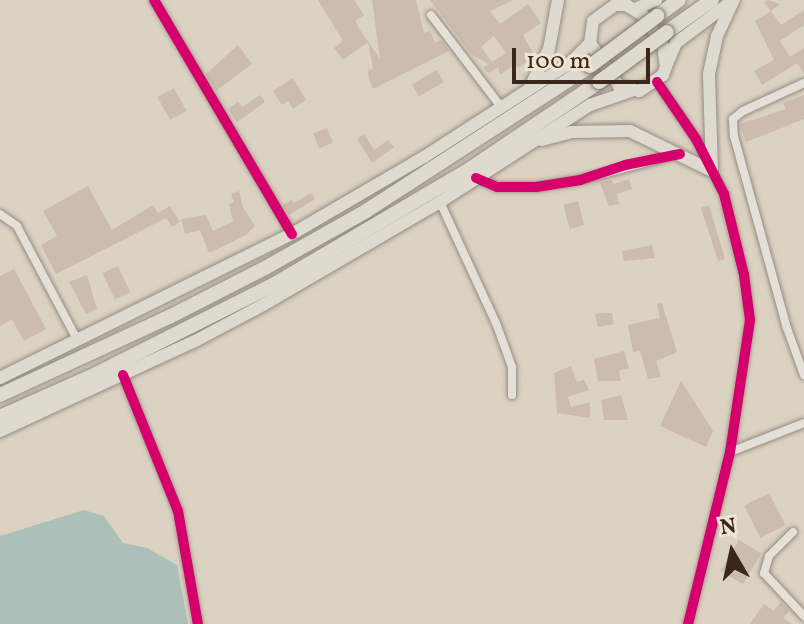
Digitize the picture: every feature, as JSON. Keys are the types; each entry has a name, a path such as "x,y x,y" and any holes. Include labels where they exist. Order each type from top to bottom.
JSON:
{"highway":[{"path":"0,395 171,316 301,248 459,153 590,66 679,0"},
{"path":"0,417 154,346 310,263 470,169 599,82 712,0"},
{"path":"301,248 310,263"}],"main road":[{"path":"529,89 549,49 558,0"},
{"path":"0,378 292,234 501,107 581,55 590,43 593,21 603,4 635,9 656,0"},
{"path":"0,431 123,375 263,305 440,202 597,101 657,82 676,43 734,0"},
{"path":"531,143 571,132 609,128 630,131 712,171 709,74 717,36 734,0"},
{"path":"635,9 655,31 663,46 666,67"},
{"path":"590,43 612,79 631,91"}],"street":[{"path":"154,0 292,234"},
{"path":"431,15 501,107"},
{"path":"657,82 712,171 734,226 750,320 730,452 688,624"},
{"path":"804,83 743,111 733,119 734,136 787,328 804,375"},
{"path":"476,178 497,187 536,187 580,180 625,165 680,154"},
{"path":"440,202 496,323 512,367 512,395"},
{"path":"0,214 17,226 78,341"},
{"path":"123,375 178,511 198,624"},
{"path":"730,452 804,423"},
{"path":"793,532 769,556 764,573 804,616"}],"water":[{"path":"84,510 104,516 123,543 147,548 177,565 188,624 0,624 0,536"}],"building":[{"path":"318,0 354,0 364,15 356,20 358,27 380,59 372,0 416,0 424,33 430,31 435,43 441,40 449,51 373,89 368,70 373,69 368,42 343,60 334,48 343,41"},
{"path":"430,0 513,0 490,11 500,24 528,4 541,23 523,35 535,56 518,68 515,64 500,75 498,67 489,73 483,68 489,64 471,54","holes":["494,36 506,53 492,62 481,47"]},
{"path":"768,0 780,4 771,11 764,3"},
{"path":"804,10 804,25 780,41 790,57 804,48 804,74 797,63 762,85 754,71 774,60 755,21 771,11 781,25"},
{"path":"238,45 252,64 216,91 206,74"},
{"path":"437,70 444,82 419,97 412,84"},
{"path":"293,78 306,100 293,109 288,101 282,105 273,91"},
{"path":"174,88 187,111 170,120 157,97"},
{"path":"260,95 265,102 237,122 228,109 238,102 242,107"},
{"path":"804,95 804,119 746,142 740,124 786,109 783,103"},
{"path":"327,128 333,143 319,148 313,134"},
{"path":"364,134 374,150 388,140 394,147 372,163 357,139"},
{"path":"629,179 632,189 617,194 619,204 609,206 600,183 611,180 614,184"},
{"path":"88,186 112,230 153,205 158,213 170,206 180,222 172,227 166,218 56,274 41,245 57,236 43,211"},
{"path":"239,191 243,207 255,226 246,235 209,253 200,230 185,234 181,219 206,215 213,231 233,221 229,204 234,202 231,194"},
{"path":"311,193 315,199 289,215 283,205 292,200 294,203"},
{"path":"578,201 584,225 569,229 563,205"},
{"path":"709,205 725,259 718,261 701,208"},
{"path":"652,245 655,258 624,261 622,251"},
{"path":"118,266 130,292 115,299 103,273"},
{"path":"14,269 46,329 24,341 12,319 0,326 0,276"},
{"path":"87,275 97,309 86,314 69,282"},
{"path":"662,303 677,352 656,361 661,377 648,379 640,351 633,352 628,325 660,318 657,304"},
{"path":"612,313 614,324 598,327 595,314"},
{"path":"624,351 629,368 619,371 621,381 598,381 594,359"},
{"path":"571,366 577,382 584,380 589,390 568,397 571,407 590,402 590,418 557,413 554,373"},
{"path":"681,381 713,431 706,447 660,426"},
{"path":"621,395 628,420 604,420 601,400"},
{"path":"769,493 785,525 760,538 744,506"},
{"path":"739,540 761,553 743,584 720,571"},
{"path":"781,602 789,611 783,618 792,624 750,624 764,604 773,611"}],"cycle path":[{"path":"154,0 292,234"},
{"path":"657,82 696,139 724,194 744,275 750,320 730,452 688,624"},
{"path":"476,178 497,187 536,187 580,180 625,165 680,154"},
{"path":"123,375 178,511 198,624"}]}
